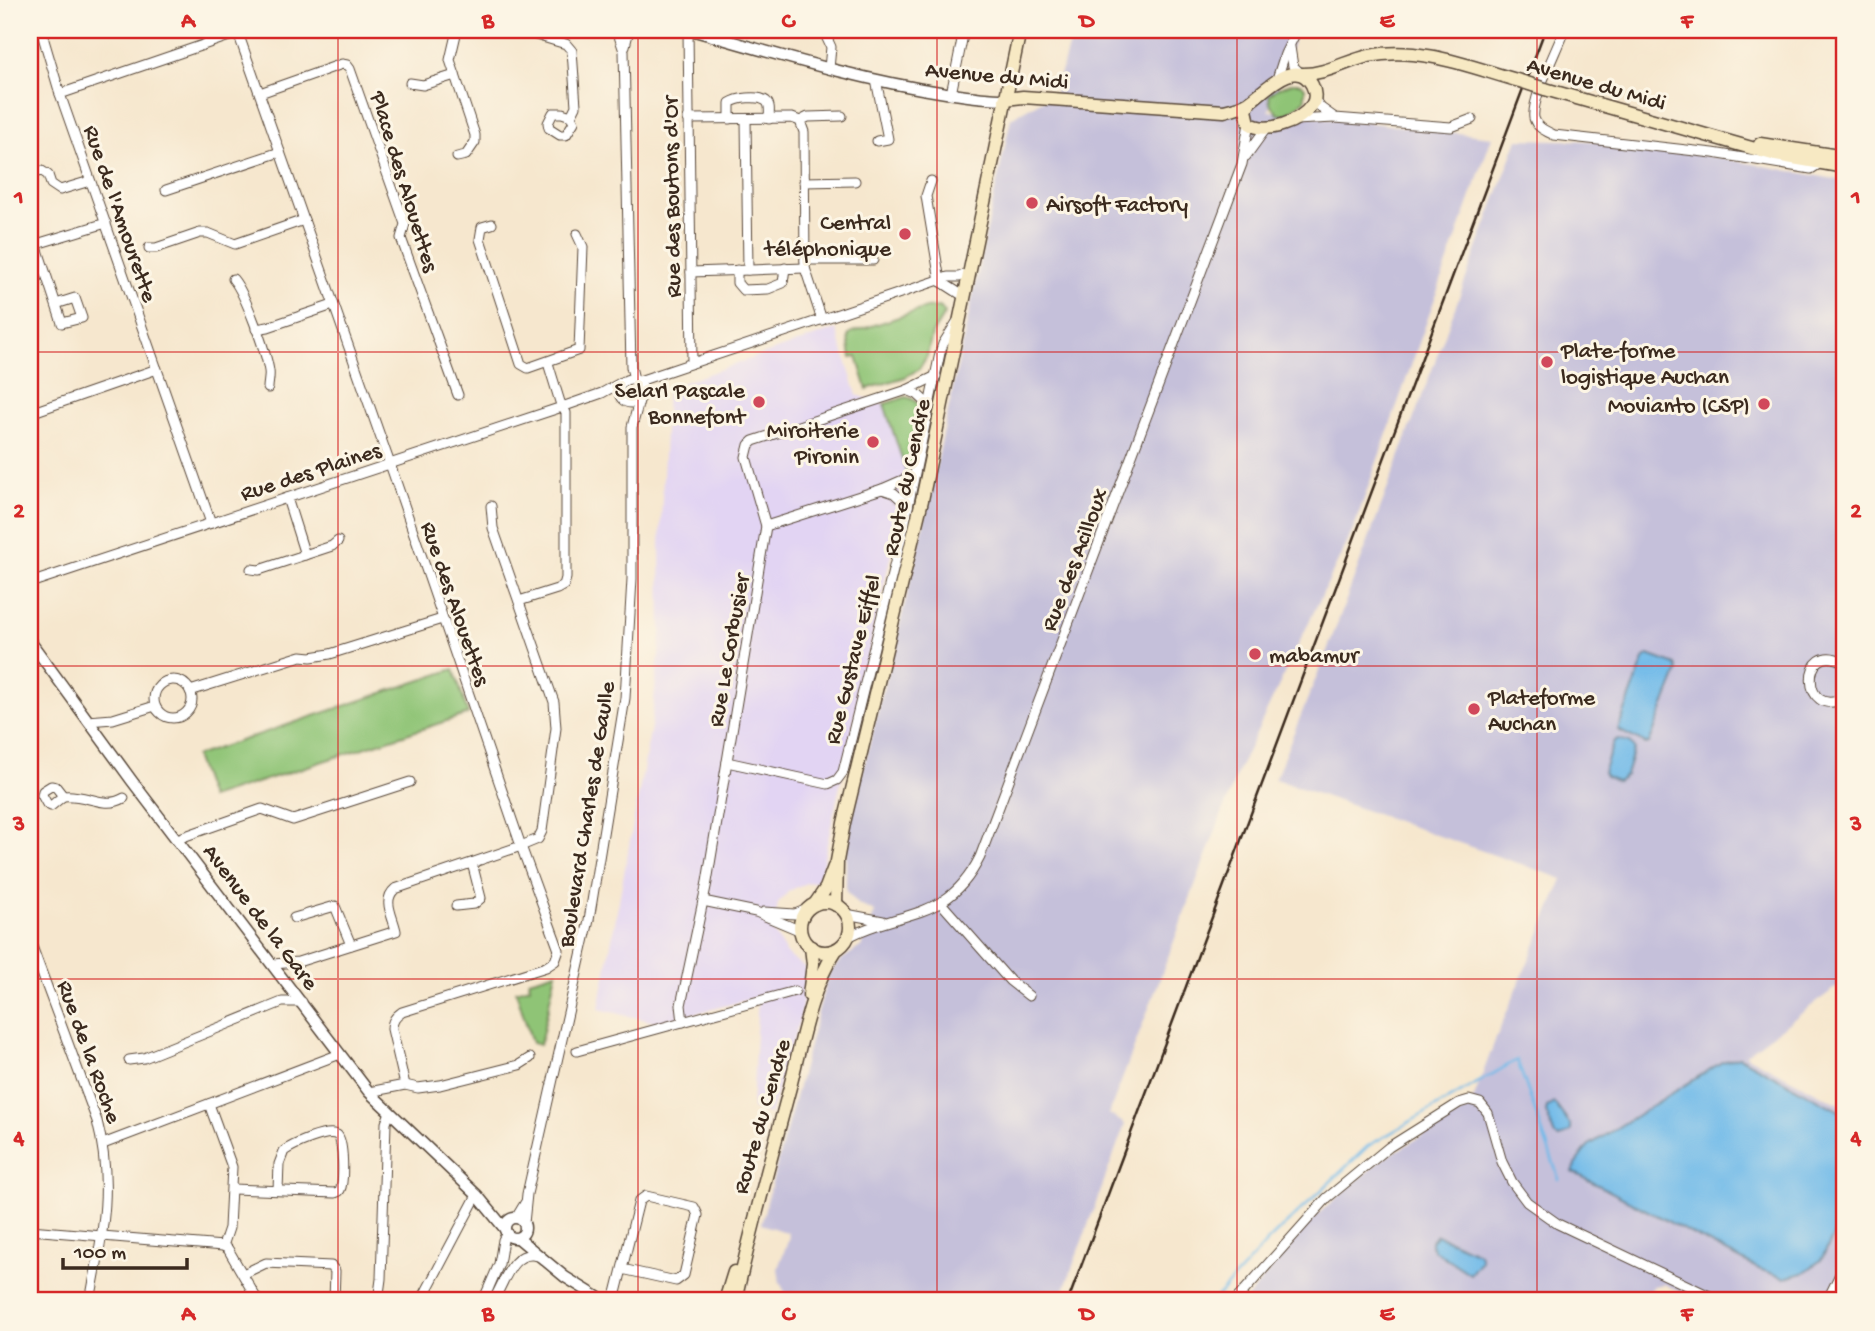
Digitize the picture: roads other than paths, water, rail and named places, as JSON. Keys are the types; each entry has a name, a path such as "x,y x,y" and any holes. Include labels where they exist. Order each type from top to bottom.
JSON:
{"main road":[{"name":"Route du Cendre","path":"813,906 826,888 837,861 844,822 906,570 1020,30"},
{"name":"Avenue du Midi","path":"1223,111 1250,101 1277,79 1311,74 1369,56 1409,54 1431,57 1776,155 1819,164 1845,165"},
{"name":"Avenue du Midi","path":"1293,120 1307,110 1324,79 1345,64"},
{"path":"1301,74 1312,85 1314,97"},
{"name":"Avenue du Midi","path":"1005,99 1023,97 1223,111 1256,127 1267,127"},
{"path":"1249,123 1246,110 1250,101"},
{"path":"1267,127 1293,120"},
{"name":"Avenue du Midi","path":"1714,136 1845,157"},
{"name":"Route du Cendre","path":"837,861 841,909"},
{"path":"828,902 841,909 849,923 848,937 836,950 823,952 811,947 804,940 801,931 802,918 813,906 828,902"},
{"name":"Route du Cendre","path":"805,1031 813,964 811,947"},
{"name":"Route du Cendre","path":"735,1301 755,1212 805,1031 824,967 836,950"},
{"name":"Route du Cendre","path":"725,1301 755,1212"}],"street":[{"name":"Rue de l'Amourette","path":"41,30 90,181 212,523"},
{"path":"457,30 450,60 475,135 475,142 466,155 457,157"},
{"path":"519,30 566,44 572,51 576,106 571,116"},
{"path":"617,30 624,51"},
{"path":"629,30 624,51 631,380 641,397"},
{"name":"Avenue du Midi","path":"689,30 876,80 951,94 1005,99"},
{"name":"Rue des Boutons d'Or","path":"689,30 692,363"},
{"path":"823,30 831,47 829,69"},
{"path":"951,94 964,30"},
{"path":"1277,79 1284,54 1297,30"},
{"path":"1564,30 1536,100 1534,117 1537,126 1554,135 1713,153 1811,169 1819,164"},
{"path":"60,93 238,31"},
{"name":"Rue des Alouettes","path":"238,31 557,943 558,956 546,967 402,1012 396,1017 392,1029 405,1086"},
{"path":"1290,47 1293,66 1301,74"},
{"name":"Place des Alouettes","path":"260,93 342,64 351,69 405,224 401,238 458,395"},
{"path":"410,83 423,85 455,75"},
{"path":"876,80 888,139 877,141"},
{"path":"1314,97 1321,108 1335,118"},
{"path":"730,119 730,103 735,99 766,101 769,106 769,119"},
{"path":"688,119 792,118 800,121 808,117 842,116"},
{"path":"1293,120 1335,118 1451,127 1472,119"},
{"path":"746,119 748,270"},
{"path":"800,121 804,132 805,264 822,320"},
{"name":"Rue des Acilloux","path":"1242,164 1249,123"},
{"name":"Rue des Acilloux","path":"848,937 865,928 914,916 941,902 960,887 980,857 1242,164 1267,127"},
{"path":"166,190 280,152"},
{"path":"30,174 42,171 48,175 51,184 60,190 90,181"},
{"path":"804,182 855,181"},
{"path":"931,181 926,196 940,281 965,297"},
{"path":"149,248 200,233 208,233 235,244 304,220"},
{"path":"56,304 33,245 106,223"},
{"path":"492,224 482,226 480,239 521,364 528,368 579,351 583,247 577,234"},
{"path":"691,272 785,268 805,264 873,260"},
{"path":"737,270 737,283 743,289 768,289 783,283 785,268"},
{"name":"Rue des Plaines","path":"30,583 562,407 631,380 656,376 948,277 969,273"},
{"path":"233,279 242,289 256,329 269,372 268,388"},
{"path":"256,329 333,305"},
{"name":"Rue Gustave Eiffel","path":"727,762 828,784 837,780 843,772 908,506 943,344 961,318"},
{"path":"519,601 556,590 565,584 566,578 566,413 548,363"},
{"path":"36,411 157,369"},
{"path":"602,393 628,403 641,397 656,376"},
{"path":"914,475 882,489 766,526 746,457 753,441 907,390 936,376"},
{"path":"621,399 618,392 631,380"},
{"path":"907,390 917,394 929,405"},
{"name":"Boulevard Charles de Gaulle","path":"483,1301 499,1264 503,1240 515,1227 526,1202 589,920 623,710 632,579 632,427 641,397"},
{"name":"Boulevard Charles de Gaulle","path":"621,399 632,427"},
{"path":"882,489 902,498 908,506"},
{"path":"286,498 305,555"},
{"path":"273,964 298,962 396,930 388,901 395,889 521,846 538,839 542,831 556,728 554,702 493,528 491,506"},
{"name":"Rue Le Corbusier","path":"683,1022 682,999 704,901 766,526"},
{"path":"251,569 258,570 305,555 332,546 338,541"},
{"path":"190,691 301,656 330,654 442,619"},
{"name":"Avenue de la Gare","path":"30,641 98,735 369,1092 478,1197 515,1227 541,1257 565,1277 603,1301"},
{"path":"1844,662 1829,658 1819,662 1812,670 1810,680 1812,689 1821,699 1836,702 1845,697"},
{"path":"166,681 183,682 190,691 190,709 180,717 162,715 155,706 154,694 160,684 166,681"},
{"path":"88,721 113,719 155,706"},
{"path":"98,735 113,719"},
{"path":"177,839 262,809 293,820 410,782"},
{"path":"63,796 86,797 107,804 115,804 124,798"},
{"path":"185,849 195,831"},
{"path":"456,906 474,905 481,898 472,863"},
{"path":"704,901 756,912 795,914 813,906"},
{"path":"941,902 1010,981 1029,996"},
{"path":"294,918 335,906 351,945"},
{"name":"Rue des Acilloux","path":"841,909 888,922"},
{"path":"756,912 801,931"},
{"name":"Rue de la Roche","path":"30,941 97,1121 103,1144 106,1206 90,1301"},
{"path":"282,1002 287,981 298,962"},
{"path":"577,1051 795,991"},
{"path":"129,1060 144,1058 282,1002 302,1002"},
{"path":"103,1144 340,1054"},
{"path":"369,1092 405,1086 418,1088 440,1085 519,1065 530,1058"},
{"path":"1235,1301 1327,1198 1389,1147 1459,1103 1469,1100 1480,1103 1488,1113 1502,1163 1527,1202 1558,1224 1720,1301"},
{"path":"209,1104 232,1167 229,1228 223,1246"},
{"path":"379,1301 382,1279 386,1123 390,1112"},
{"path":"233,1189 329,1194 340,1191 343,1145 339,1137 325,1134 284,1151 279,1164 278,1190"},
{"path":"421,1301 478,1197"},
{"path":"614,1301 622,1269 639,1201 642,1197 694,1207 698,1214 684,1275 676,1281 622,1269"},
{"path":"30,1230 203,1247 223,1246 228,1249 258,1301"},
{"path":"493,1301 517,1259 530,1254 541,1257"},
{"path":"243,1274 266,1263 331,1266 335,1271 334,1301"},
{"path":"1827,1301 1845,1264"}],"water":[{"path":"1648,655 1676,665 1678,671 1649,743 1646,744 1618,730"},
{"path":"1618,739 1629,742 1634,749 1626,775 1617,781 1605,776 1603,772 1614,741"},
{"path":"1739,1057 1845,1114 1845,1213 1821,1260 1803,1273 1784,1278 1759,1269 1573,1172 1588,1146 1722,1062"},
{"path":"1554,1103 1571,1126 1571,1131 1559,1138 1555,1136 1546,1112 1547,1107"},
{"path":"1437,1235 1479,1253 1481,1260 1470,1274 1434,1250 1431,1241"}],"waterway":[{"path":"1213,1301 1269,1240 1368,1146 1517,1060 1559,1179"}],"railway":[{"path":"1068,1301 1545,30"}],"place":[{"name":"Airsoft Factory","path":"1032,203"},
{"name":"Central téléphonique","path":"905,234"},
{"name":"Plate-forme logistique Auchan","path":"1547,362"},
{"name":"Selarl Pascale Bonnefont","path":"759,402"},
{"name":"Movianto (CSP)","path":"1764,404"},
{"name":"Miroiterie Pironin","path":"873,442"},
{"name":"mabamur","path":"1255,654"},
{"name":"Plateforme Auchan","path":"1474,709"}]}
